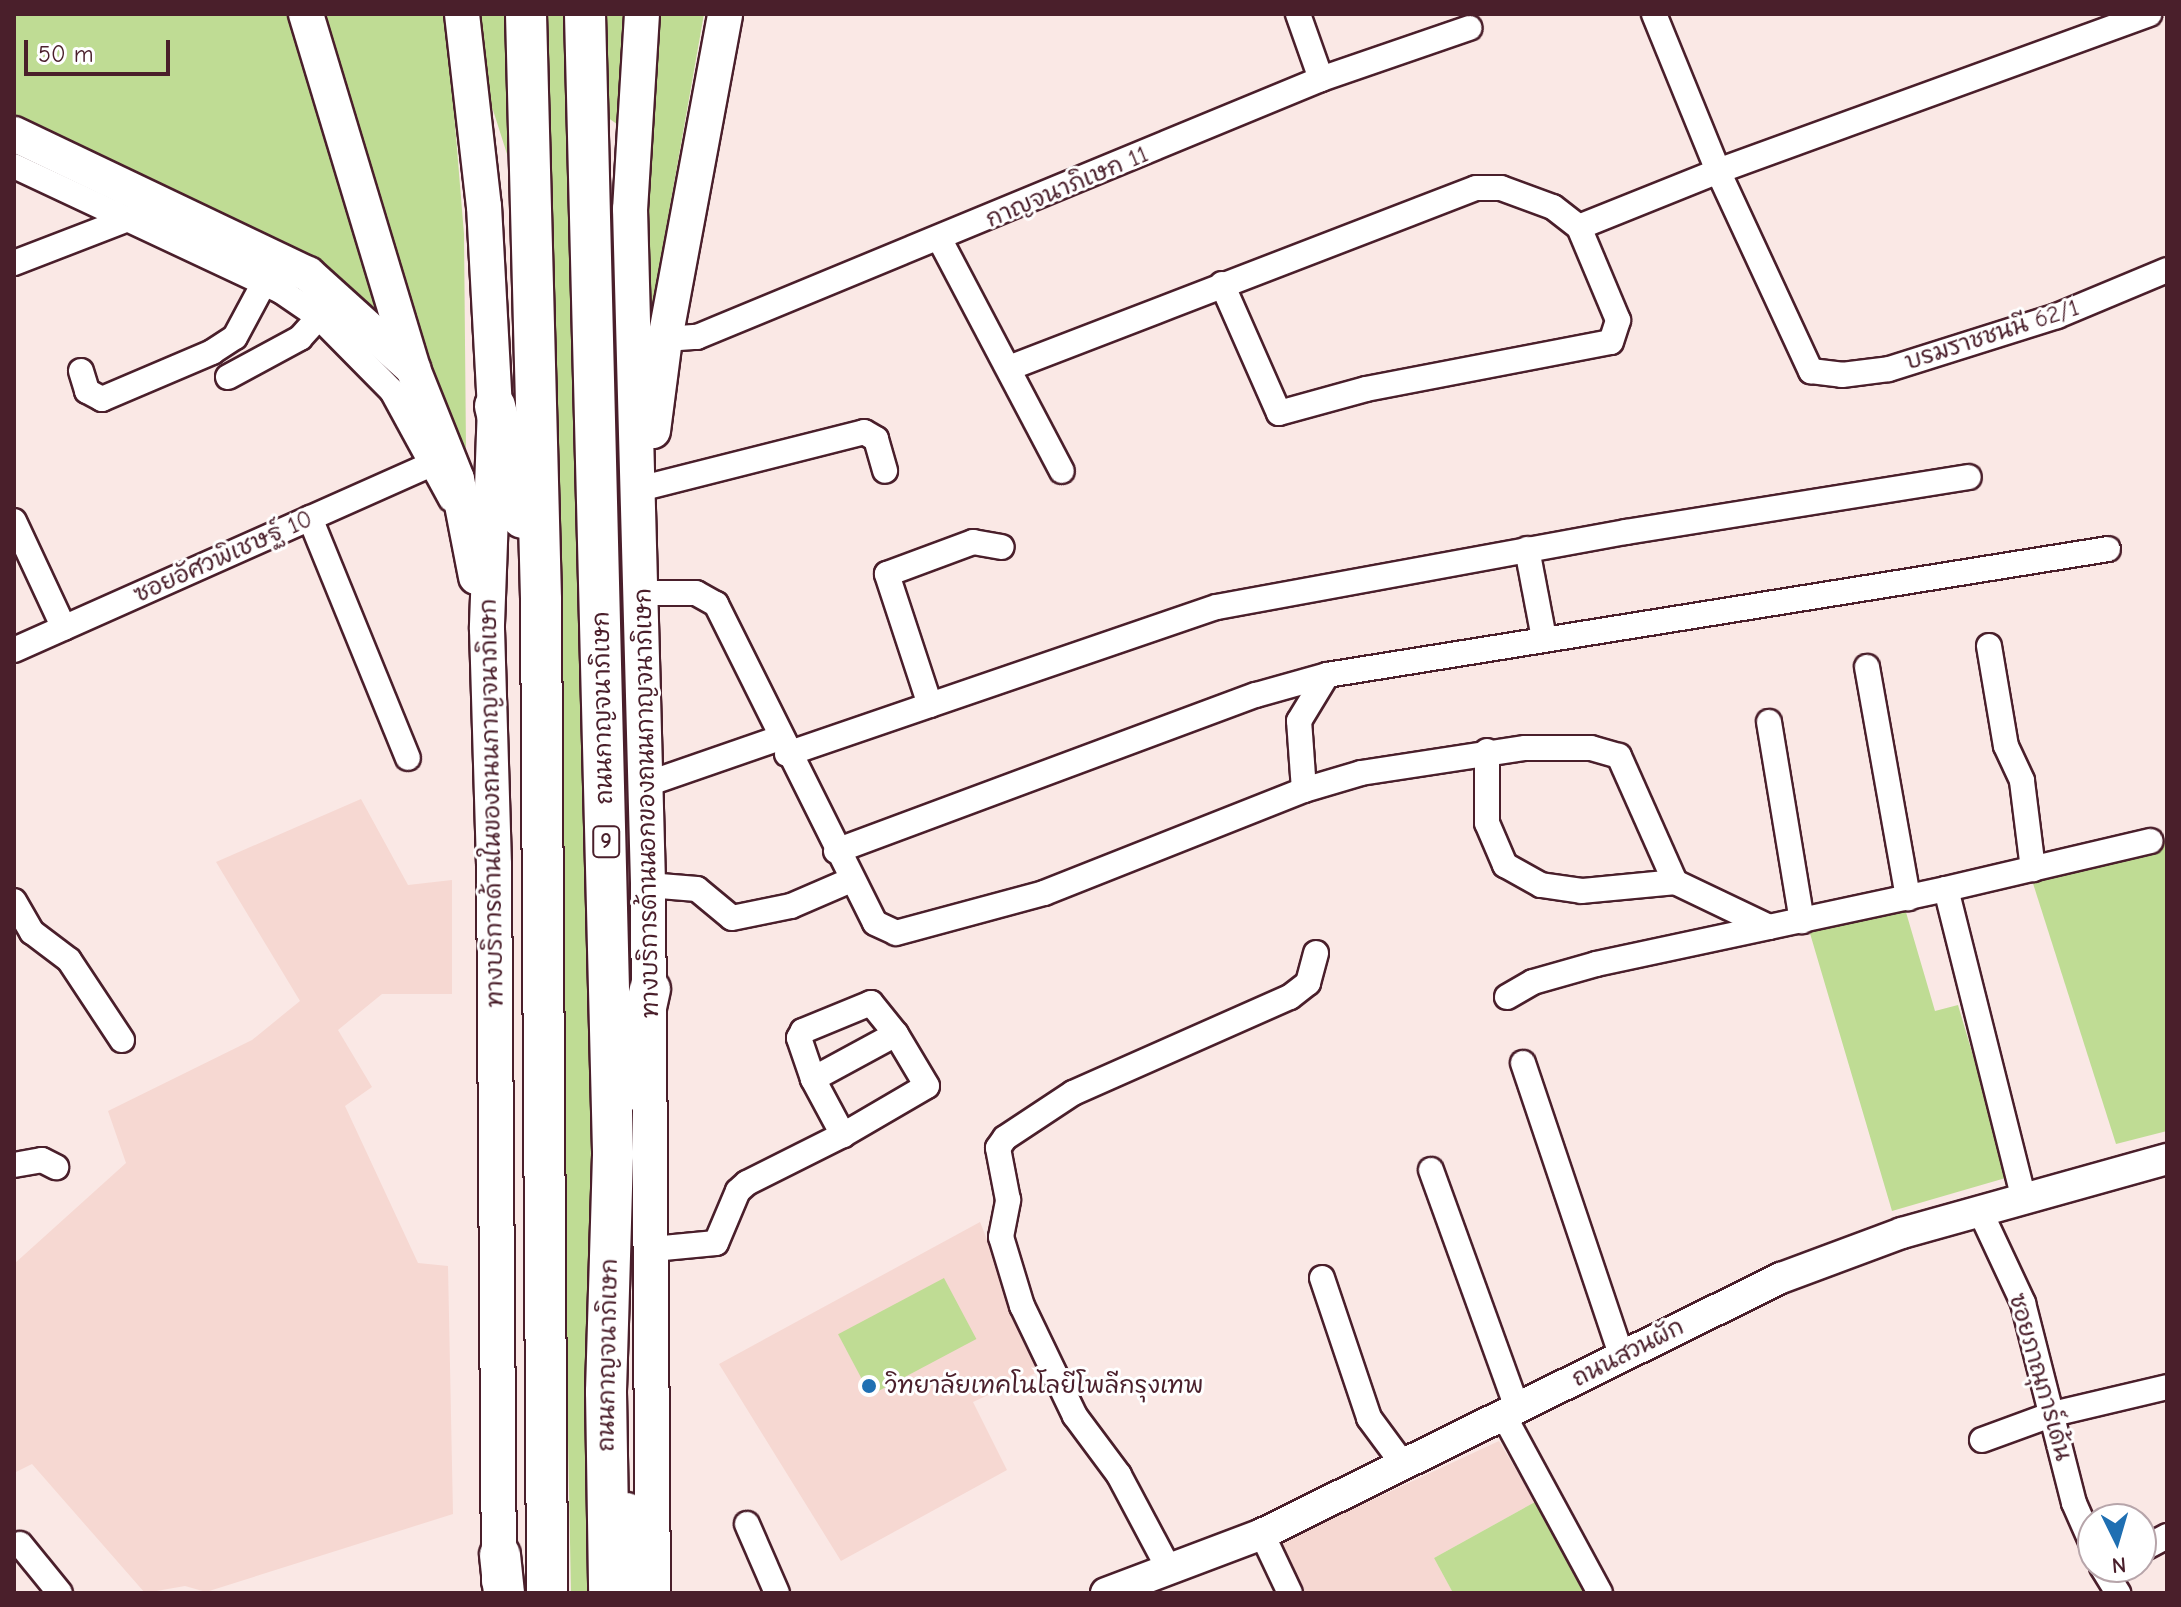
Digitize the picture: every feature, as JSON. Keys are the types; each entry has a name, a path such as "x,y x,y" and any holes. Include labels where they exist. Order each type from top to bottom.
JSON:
{"highway":[{"path":"526,14 541,600 547,1593"},
{"name":"ถนนกาญจนาภิเษก","path":"585,14 613,1155 606,1411 609,1593"},
{"path":"495,406 541,600"},
{"path":"613,1155 650,989"},
{"path":"606,1411 641,1593"}],"main road":[{"path":"306,14 413,369 446,444 487,629"},
{"name":"ทางบริการด้านในของถนนกาญจนาภิเษก","path":"462,14 484,206 495,406 487,629 494,865 501,1580"},
{"name":"ทางบริการด้านนอกของถนนกาญจนาภิเษก","path":"642,14 630,209 644,593 653,1249 653,1593"},
{"path":"641,530 665,339 725,14"},
{"path":"14,134 308,274 413,369"}],"street":[{"path":"1298,14 1321,79"},
{"path":"1654,14 1718,171"},
{"path":"1579,227 1718,171 2149,14"},
{"name":"กาญจนาภิเษก 11","path":"665,339 697,337 940,240 1453,25"},
{"path":"14,166 264,283 319,317 392,391 464,522"},
{"name":"บรมราชชนนี 62/1","path":"1718,171 1811,371 1842,375 1889,369 2057,316 2167,270"},
{"path":"1009,368 1222,284 1476,188 1501,188 1553,207 1579,227 1618,320 1611,342 1366,389 1279,413 1222,284"},
{"path":"14,263 128,219"},
{"path":"940,240 1062,471"},
{"path":"81,371 87,391 102,399 212,352 235,337 264,283"},
{"path":"228,377 288,346 319,317"},
{"path":"647,487 864,432 876,439 885,471"},
{"name":"ซอยอัศวพิเชษฐ์ 10","path":"14,650 431,464"},
{"path":"647,784 930,705 1217,607 1527,549 1969,477"},
{"path":"310,518 408,758"},
{"path":"14,521 64,628"},
{"path":"930,705 887,574 973,542 1002,547"},
{"path":"1527,549 1544,638"},
{"path":"836,851 1256,695 1327,675 2108,549"},
{"path":"644,593 680,591 716,604 851,880 875,923 896,933 1044,893 1304,790 1361,773 1487,751 1591,748 1619,756 1675,882"},
{"path":"1989,646 2006,746 2022,781 2033,869"},
{"path":"1867,667 1908,898"},
{"path":"1304,790 1299,721 1327,675"},
{"path":"1769,722 1802,921"},
{"path":"1487,751 1487,823 1505,865 1541,885 1582,891 1675,882 1769,927"},
{"path":"1507,997 1533,982 1596,964 1908,898 2150,841"},
{"path":"648,885 697,889 732,918 780,910 851,880"},
{"path":"1946,889 2024,1199"},
{"path":"14,901 32,932 69,960 122,1040"},
{"path":"1170,1571 1119,1475 1075,1416 1022,1306 1001,1237 1008,1200 998,1148 1005,1138 1073,1093 1290,997 1308,983 1316,953"},
{"path":"653,1249 716,1243 742,1187 843,1135 927,1086 876,1005 864,1003 803,1031 799,1042 813,1079 843,1135"},
{"path":"813,1079 896,1034"},
{"path":"1523,1063 1621,1354"},
{"name":"ถนนสวนผัก","path":"1106,1593 1262,1534 1511,1413 1621,1354 1781,1278 1902,1233 2167,1159"},
{"path":"14,1165 42,1160 56,1167"},
{"path":"1431,1170 1511,1413 1600,1593"},
{"name":"ซอยภาณุการ์เด้น","path":"1980,1211 2023,1303 2077,1510"},
{"path":"1322,1278 1369,1418 1403,1464"},
{"path":"1982,1440 2053,1414 2167,1387"},
{"path":"747,1524 777,1593"},
{"path":"1262,1534 1290,1593"},
{"path":"20,1544 60,1593"}],"shaded area":[{"path":"361,799 408,885 452,880 452,994 382,994 338,1030 372,1087 345,1106 418,1263 448,1266 453,1514 206,1592 185,1586 145,1593 32,1464 14,1473 14,1264 126,1163 108,1111 252,1040 300,1001 216,862"},
{"name":"วิทยาลัยเทคโนโลยีโพลีกรุงเทพ","path":"980,1222 1040,1371 973,1402 1007,1470 841,1561 719,1364"},
{"path":"1499,1441 1535,1502 1434,1558 1453,1593 1306,1593 1279,1543"}],"green space":[{"path":"14,14 292,14 380,315 334,284 14,122"},
{"path":"316,14 704,14 647,336 647,145 571,92 591,1027 593,1593 571,1593 542,97 513,173 493,110 453,100 464,234 466,449 423,361"},
{"path":"2167,841 2167,1131 2116,1144 2030,874"},
{"path":"1903,902 1935,1011 1958,1005 2009,1177 1892,1211 1809,930"},
{"path":"944,1278 976,1339 870,1395 838,1334"},
{"path":"1535,1502 1585,1593 1453,1593 1434,1558"}],"place":[{"name":"วิทยาลัยเทคโนโลยีโพลีกรุงเทพ","path":"869,1386"}]}
